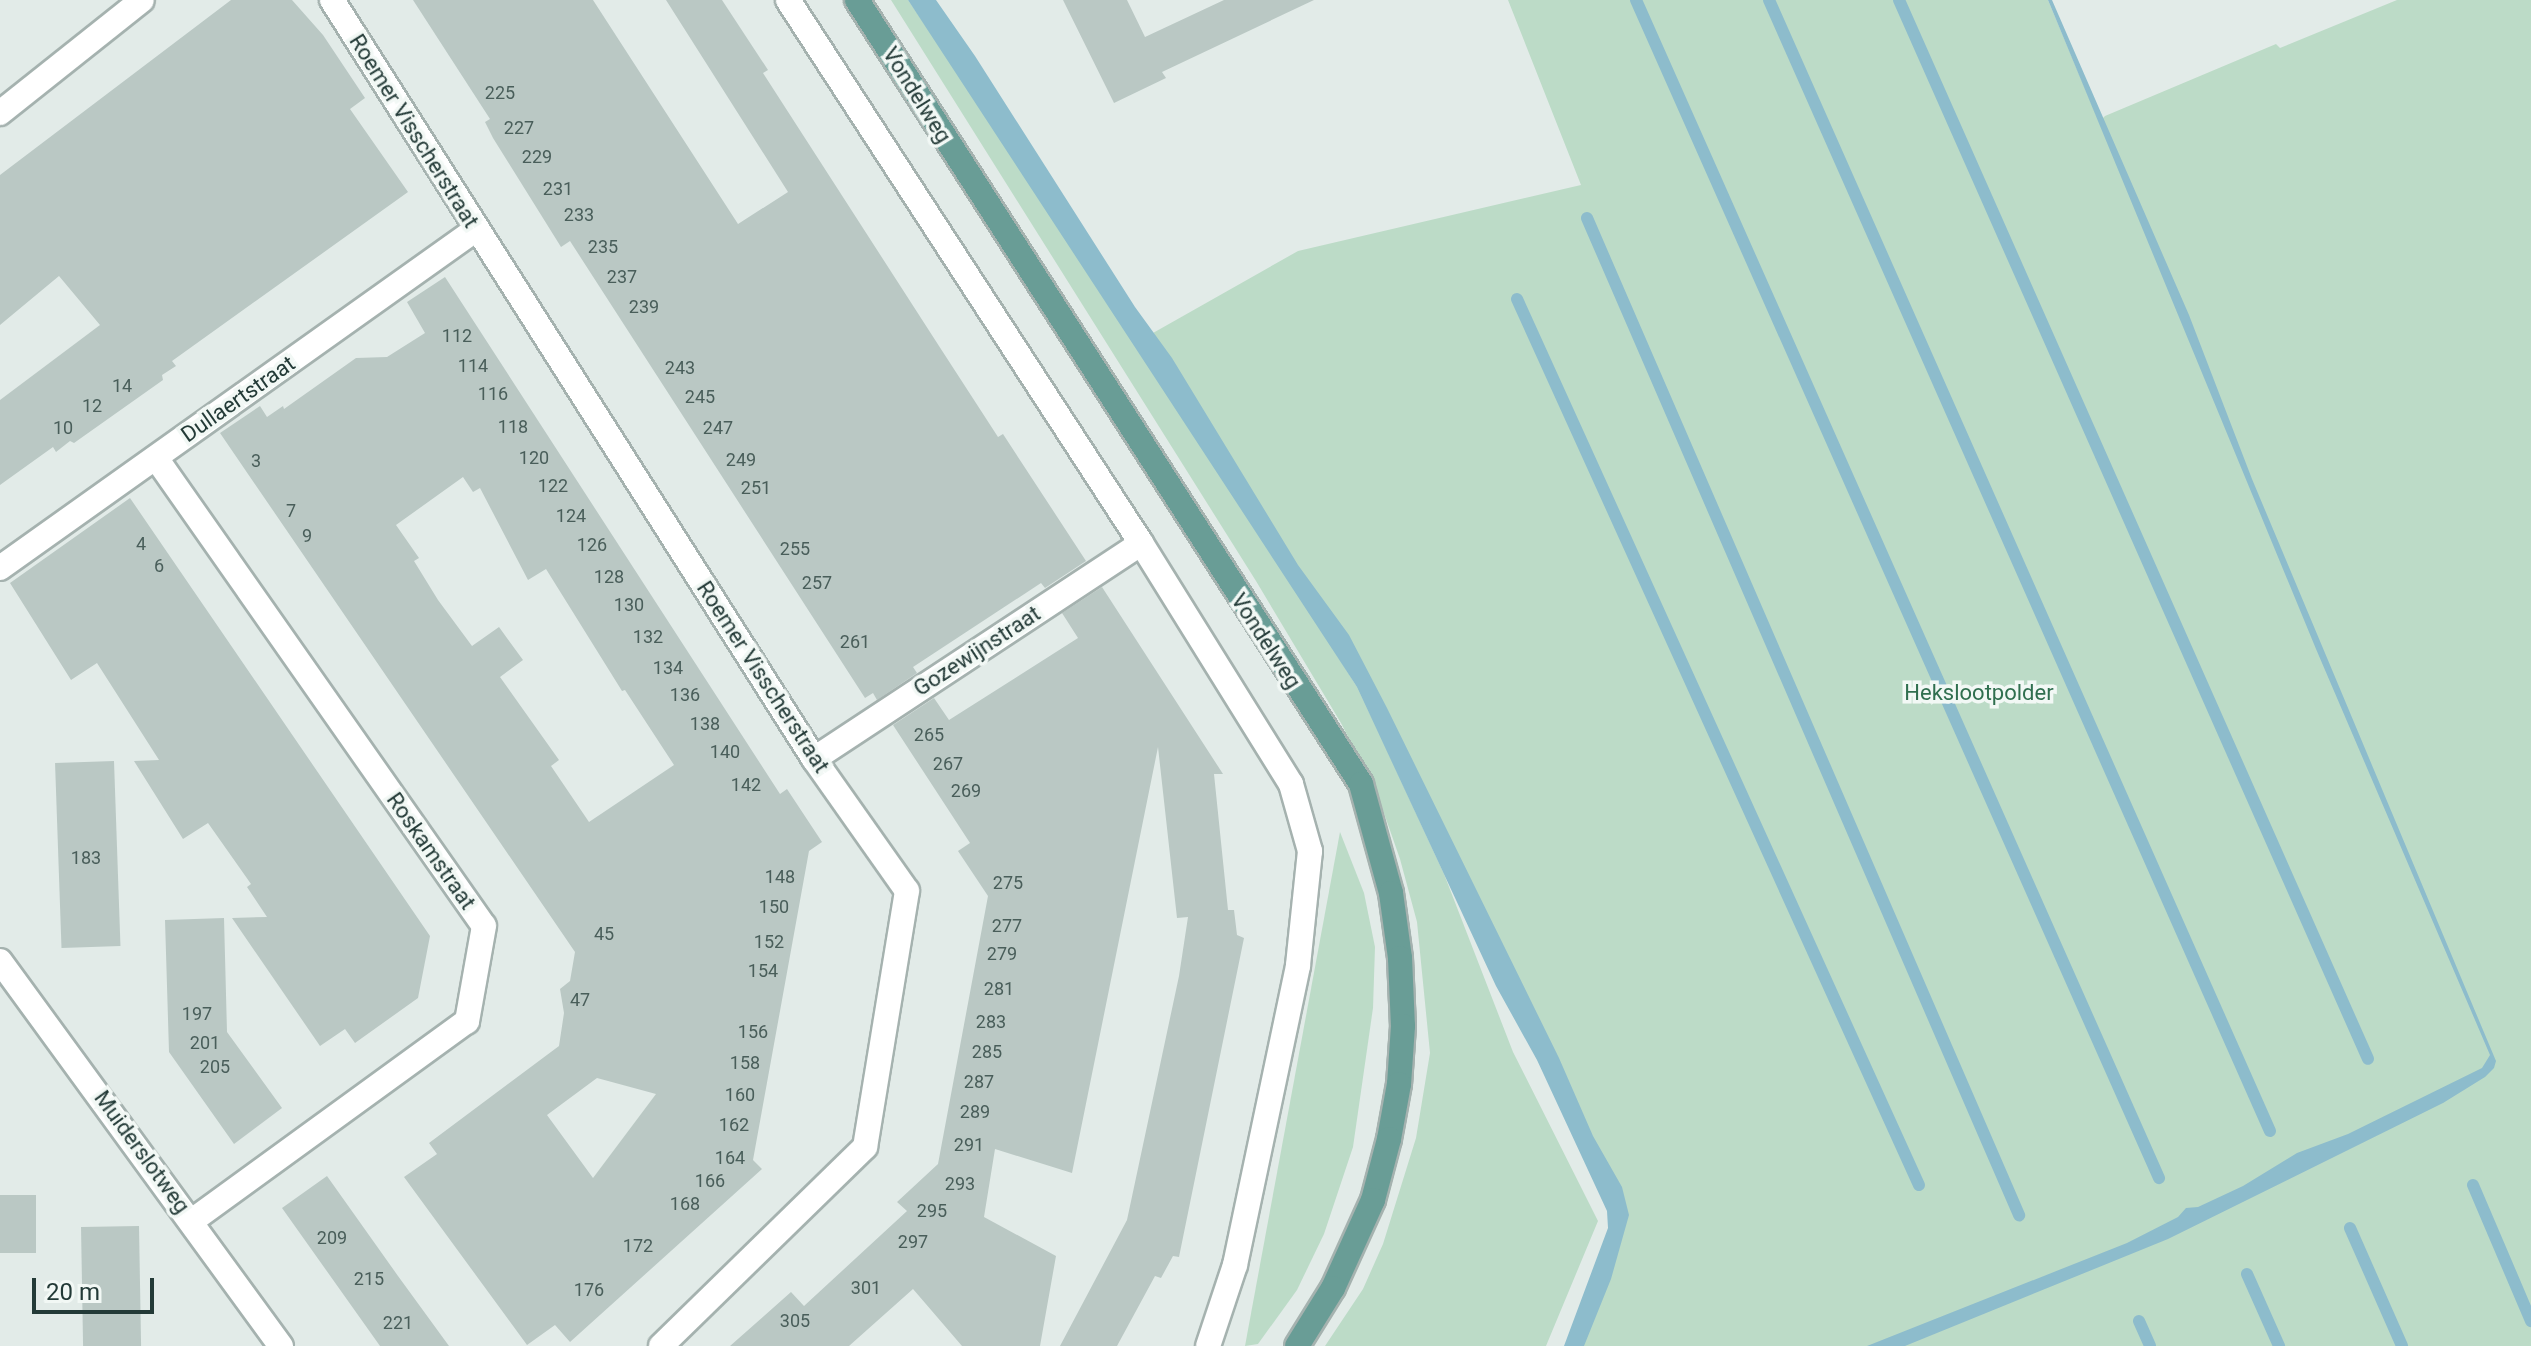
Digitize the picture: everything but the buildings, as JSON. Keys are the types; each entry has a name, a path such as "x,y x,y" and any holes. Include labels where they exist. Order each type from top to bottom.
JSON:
{"main road":[{"name":"Vondelweg","path":"857,0 1206,548 1361,784 1391,893 1400,958 1403,1026 1399,1084 1373,1200 1333,1288 1297,1346"}],"street":[{"path":"0,113 142,0"},
{"name":"Roemer Visscherstraat","path":"332,0 475,230 814,759 907,891 865,1147 661,1346"},
{"path":"788,0 1141,543 1291,784 1310,851 1298,966 1235,1265 1208,1346"},
{"name":"Dullaertstraat","path":"0,568 475,230"},
{"name":"Roskamstraat","path":"156,458 484,926 467,1021 192,1221"},
{"name":"Gozewijnstraat","path":"814,759 1141,543"},
{"name":"Muiderslotweg","path":"0,961 281,1346"}],"green space":[{"path":"891,0 908,0 964,82 1357,687 1444,874 1513,1052 1598,1221 1546,1346 1325,1346 1363,1289 1383,1244 1416,1138 1430,1053 1417,922 1400,859 1378,796 1341,723 1256,581"},
{"name":"Hekslootpolder","path":"1508,0 2048,0 2099,122 2105,116 2276,44 2280,48 2397,0 2531,0 2531,1346 1575,1346 1616,1222 1335,642 1153,333 1298,251 1581,185"},
{"path":"1340,832 1364,893 1375,947 1373,1008 1353,1147 1324,1234 1297,1290 1258,1344 1245,1346"}],"water":[{"path":"908,0 936,0 975,56 1135,307 1172,358 1298,565 1349,635 1387,708 1559,1058 1593,1136 1622,1187 1629,1215 1611,1279 1584,1346 1564,1346 1608,1228 1607,1211 1537,1060 1496,986 1357,687"},
{"path":"2048,0 2052,0 2189,315 2252,479 2496,1061 2485,1077 2443,1103 2168,1239 1905,1346 1867,1346 2127,1243 2178,1217 2186,1208 2198,1207 2243,1186 2297,1153 2348,1134 2482,1068 2490,1055 2316,649"}],"waterway":[{"path":"1636,0 2159,1178"},
{"path":"1769,0 2270,1131"},
{"path":"1899,0 2368,1059"},
{"path":"1587,218 2019,1215"},
{"path":"1517,299 1919,1185"},
{"path":"2473,1185 2531,1321"},
{"path":"2350,1228 2402,1346"},
{"path":"2247,1274 2279,1346"},
{"path":"2139,1321 2150,1346"}]}
